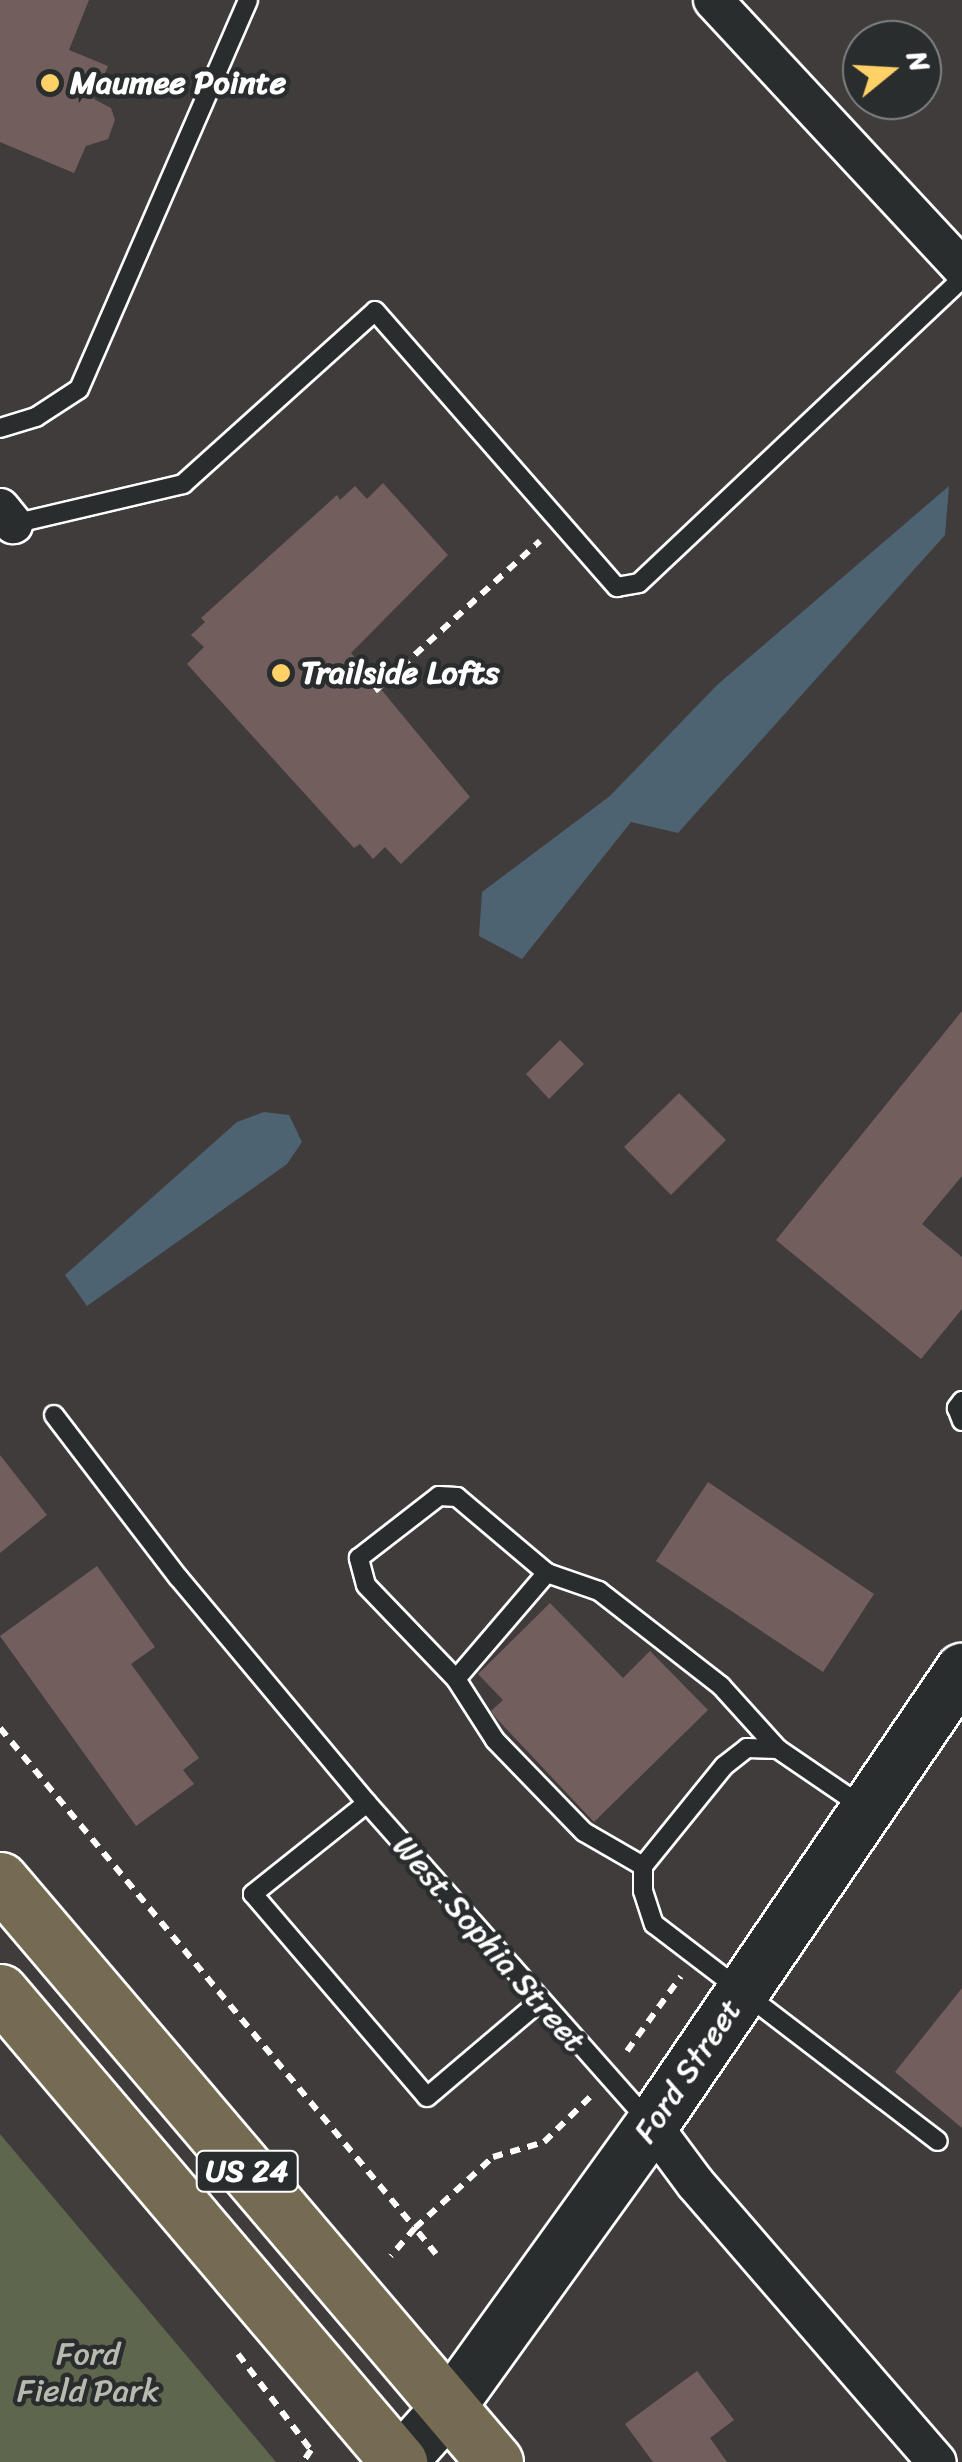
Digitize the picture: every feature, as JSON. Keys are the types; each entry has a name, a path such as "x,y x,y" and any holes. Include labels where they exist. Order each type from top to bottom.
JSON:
{"highway":[{"name":"US 24","path":"0,1880 495,2462"},
{"name":"US 24","path":"0,1992 399,2462"}],"main road":[{"name":"Ford Street","path":"399,2462 450,2407 652,2125 962,1670"}],"street":[{"path":"713,0 962,268"},
{"name":"West Sophia Street","path":"652,2125 937,2462"}],"lane":[{"path":"0,428 36,417 79,389 248,0"},
{"path":"7,516 183,484 374,310 617,587 640,582 962,279"},
{"path":"962,1401 962,1421"},
{"name":"West Sophia Street","path":"54,1415 178,1578 367,1803 538,2004 652,2125"},
{"path":"867,1810 778,1748 721,1686 599,1591 547,1574 457,1497 439,1496 359,1558 366,1586 456,1679 496,1740 584,1832 643,1866 654,1924 740,1996 938,2141"},
{"path":"456,1679 547,1574"},
{"path":"643,1866 724,1766 748,1748 778,1748"},
{"path":"367,1803 253,1894 427,2097 538,2004"}],"path":[{"path":"374,691 560,523"},
{"path":"0,1728 436,2254"},
{"path":"391,2256 415,2228 492,2157 544,2142 607,2076 693,1957"},
{"path":"238,2354 311,2450 302,2462"}],"green space":[{"name":"Ford Field Park","path":"0,2134 276,2462 0,2462"}],"water":[{"path":"949,486 945,535 678,833 631,822 522,959 479,936 482,892 610,796 717,685"},
{"path":"264,1112 289,1115 302,1142 287,1164 87,1306 65,1275 237,1122"}],"building":[{"name":"Maumee Pointe","path":"0,0 89,0 69,50 108,66 94,99 111,108 115,120 108,139 86,146 74,173 0,142"},
{"name":"Trailside Lofts","path":"383,483 448,555 351,653 470,797 401,864 385,847 373,859 360,844 354,848 187,664 204,647 191,635 205,622 201,618 337,495 340,500 355,486 367,499"},
{"path":"962,1011 962,1176 922,1224 962,1257 962,1309 921,1359 776,1240"},
{"path":"560,1040 584,1064 549,1099 526,1074"},
{"path":"679,1093 726,1140 671,1195 624,1147"},
{"path":"0,1455 47,1515 0,1553"},
{"path":"708,1482 874,1594 823,1672 656,1561"},
{"path":"97,1566 155,1647 131,1664 199,1758 183,1770 194,1784 136,1826 0,1636"},
{"path":"550,1603 623,1678 650,1651 708,1710 594,1822 496,1718 491,1711 503,1700 478,1674"},
{"path":"962,1988 962,2128 895,2072"},
{"path":"697,2371 734,2420 710,2438 727,2462 653,2462 625,2424"}],"place":[{"name":"Maumee Pointe","path":"50,83"},
{"name":"Trailside Lofts","path":"281,673"}]}
